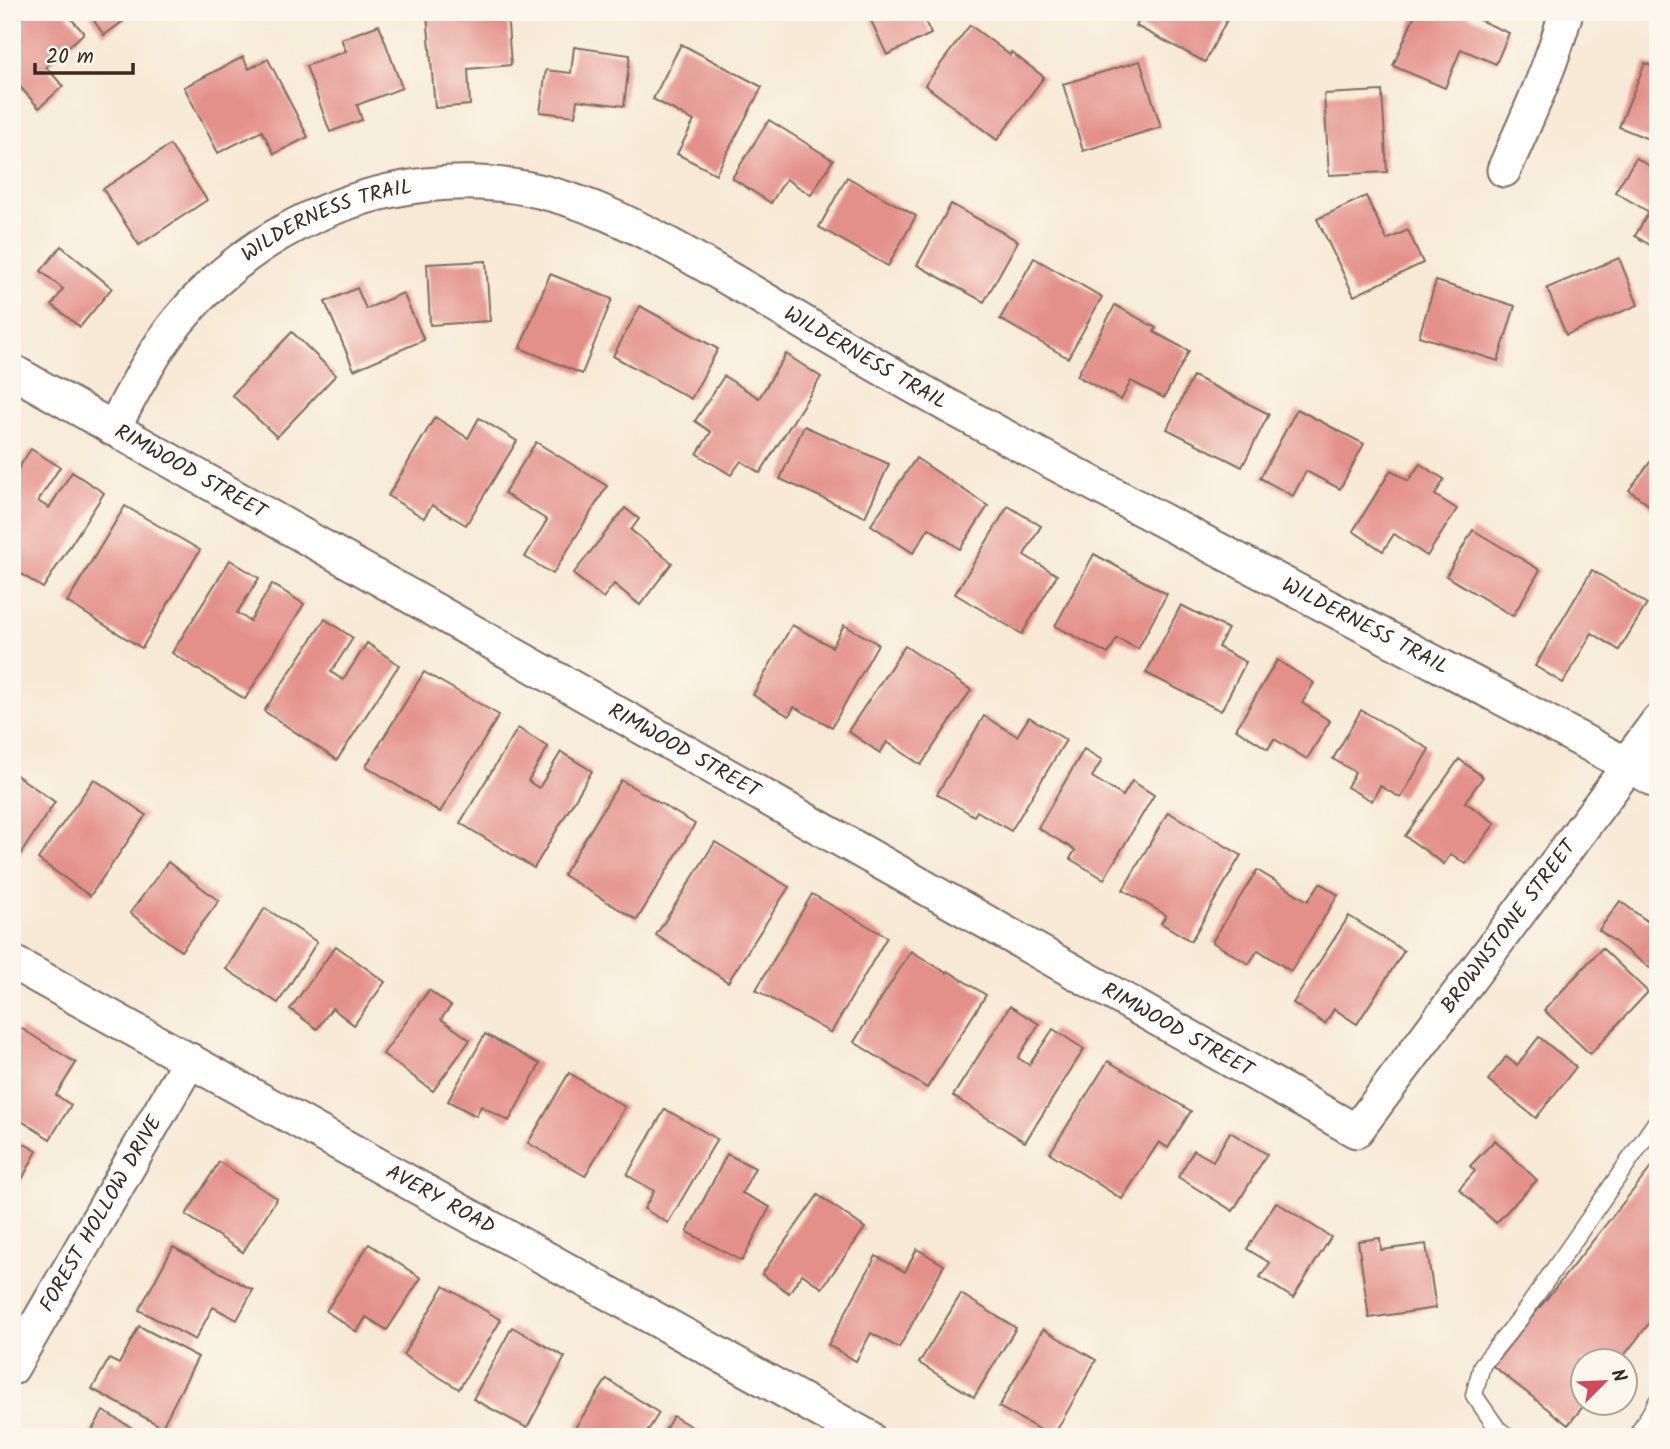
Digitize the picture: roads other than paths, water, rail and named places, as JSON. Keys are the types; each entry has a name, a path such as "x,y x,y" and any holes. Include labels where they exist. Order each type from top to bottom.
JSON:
{"street":[{"path":"1504,170 1542,87 1566,12"},
{"name":"WILDERNESS TRAIL","path":"113,429 155,353 178,321 231,267 295,224 366,196 429,185 480,183 555,194 648,232 953,408 1658,782"},
{"name":"RIMWOOD STREET","path":"12,371 1356,1131"},
{"name":"BROWNSTONE STREET","path":"1356,1131 1616,783 1626,764 1658,722"},
{"name":"AVERY ROAD","path":"12,962 868,1437"},
{"name":"FOREST HOLLOW DRIVE","path":"12,1368 190,1060"}],"lane":[{"path":"1508,1437 1497,1428 1474,1395 1482,1365 1521,1317 1658,1119"},
{"path":"1636,1437 1658,1400"}]}
